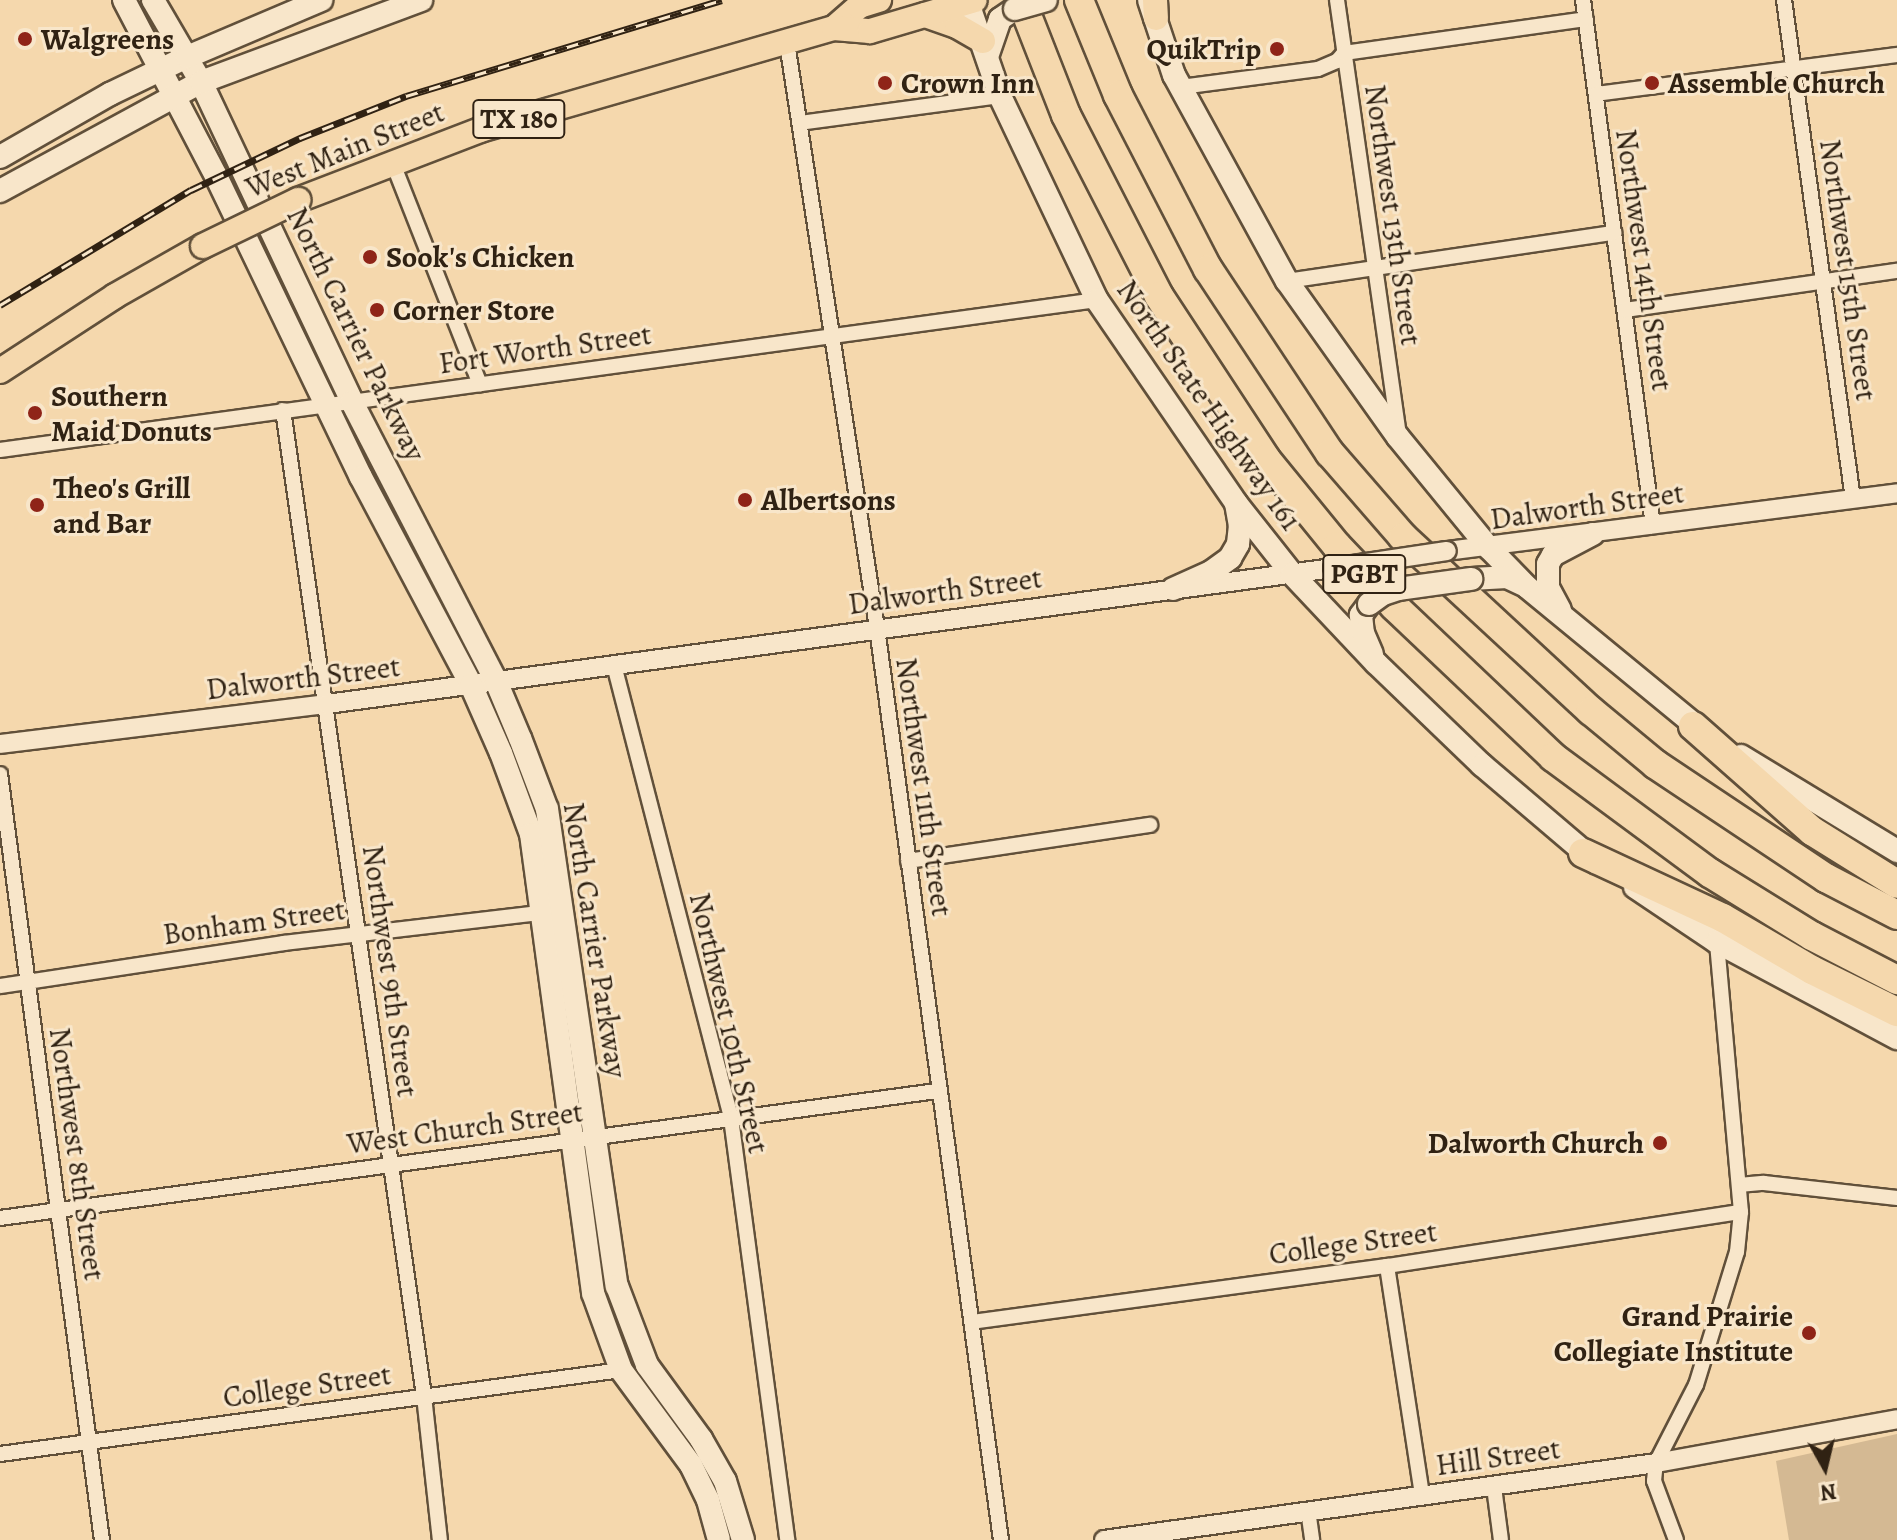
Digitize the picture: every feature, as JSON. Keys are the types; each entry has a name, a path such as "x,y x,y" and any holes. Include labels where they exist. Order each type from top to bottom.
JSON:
{"highway":[{"name":"PGBT","path":"1079,0 1118,95 1208,269 1330,453 1403,537 1487,617 1655,764 1826,878 1897,915"},
{"name":"PGBT","path":"1018,4 1066,115 1159,296 1266,459 1337,546 1395,607 1553,757 1710,873 1812,936 1897,980"},
{"path":"1693,726 1812,831 1897,884"},
{"path":"1583,853 1723,918 1768,947 1897,1012"}],"main road":[{"name":"North Carrier Parkway","path":"124,0 176,96 417,587 471,685 531,834 552,911 596,1137 617,1286 647,1365 701,1439 725,1481 743,1540"},
{"name":"North Carrier Parkway","path":"153,0 201,82 352,402 496,681 547,809 552,911 573,1140 593,1293 621,1370 691,1465 708,1500 719,1540"},
{"path":"0,157 187,57 321,0"},
{"path":"0,191 201,82 421,0"},
{"name":"West Main Street","path":"834,28 859,6 879,0"},
{"path":"925,15 957,26 985,48 999,21 1018,4 1046,0"},
{"name":"West Main Street","path":"0,371 115,296 203,246 298,200 392,161 480,130 834,28 870,31 970,1"},
{"name":"North State Highway 161","path":"970,1 1000,96 1097,300 1236,503 1292,574 1376,663 1482,765 1583,853 1717,942 1897,1038"},
{"path":"1153,6 1181,87 1287,281 1398,437 1489,548 1527,587 1693,726 1897,851"},
{"path":"1173,589 1211,572 1230,558 1238,544 1240,526 1236,503"},
{"path":"1565,618 1551,598 1548,564 1553,555 1593,534"},
{"path":"1376,663 1363,633 1361,615 1369,604 1383,594 1398,589 1507,577 1527,587"}],"street":[{"name":"Northwest 13th Street","path":"1337,0 1398,437"},
{"name":"Northwest 14th Street","path":"1583,0 1653,526"},
{"name":"Northwest 15th Street","path":"1784,0 1853,499"},
{"path":"1181,87 1318,69 1337,61 1344,53 1586,19"},
{"name":"Northwest 11th Street","path":"787,43 877,628 937,1091 1001,1540"},
{"path":"1596,94 1897,55"},
{"path":"800,123 1000,96"},
{"path":"392,161 480,384"},
{"path":"1287,281 1614,233"},
{"path":"1625,310 1897,271"},
{"name":"Fort Worth Street","path":"0,450 1097,300"},
{"name":"Northwest 9th Street","path":"283,410 424,1396 440,1540"},
{"name":"Dalworth Street","path":"0,744 471,685 1447,551 1897,493"},
{"name":"Northwest 10th Street","path":"614,665 731,1118 787,1540"},
{"name":"Northwest 8th Street","path":"0,774 102,1540"},
{"path":"908,861 1150,825"},
{"name":"Bonham Street","path":"0,986 358,934 552,911"},
{"path":"1676,1540 1654,1481 1656,1463 1696,1385 1737,1252 1741,1212 1717,942"},
{"name":"West Church Street","path":"0,1218 937,1091"},
{"path":"1739,1185 1764,1183 1897,1198"},
{"name":"College Street","path":"972,1322 1387,1266 1741,1212"},
{"path":"1387,1266 1422,1495"},
{"name":"College Street","path":"0,1454 621,1370"},
{"name":"Hill Street","path":"1115,1539 1656,1463 1897,1419"},
{"path":"1494,1487 1501,1540"},
{"path":"1308,1510 1312,1540"}],"shaded area":[{"path":"1897,1434 1897,1540 1789,1540 1776,1461"}],"railway":[{"path":"0,305 191,190 300,138 406,96 722,0"}],"place":[{"name":"Walgreens","path":"25,39"},
{"name":"QuikTrip","path":"1277,49"},
{"name":"Crown Inn","path":"885,83"},
{"name":"Assemble Church","path":"1652,83"},
{"name":"Sook's Chicken","path":"370,257"},
{"name":"Corner Store","path":"377,310"},
{"name":"Southern Maid Donuts","path":"35,413"},
{"name":"Albertsons","path":"745,500"},
{"name":"Theo's Grill and Bar","path":"37,505"},
{"name":"Dalworth Church","path":"1660,1143"},
{"name":"Grand Prairie Collegiate Institute","path":"1809,1333"}]}
